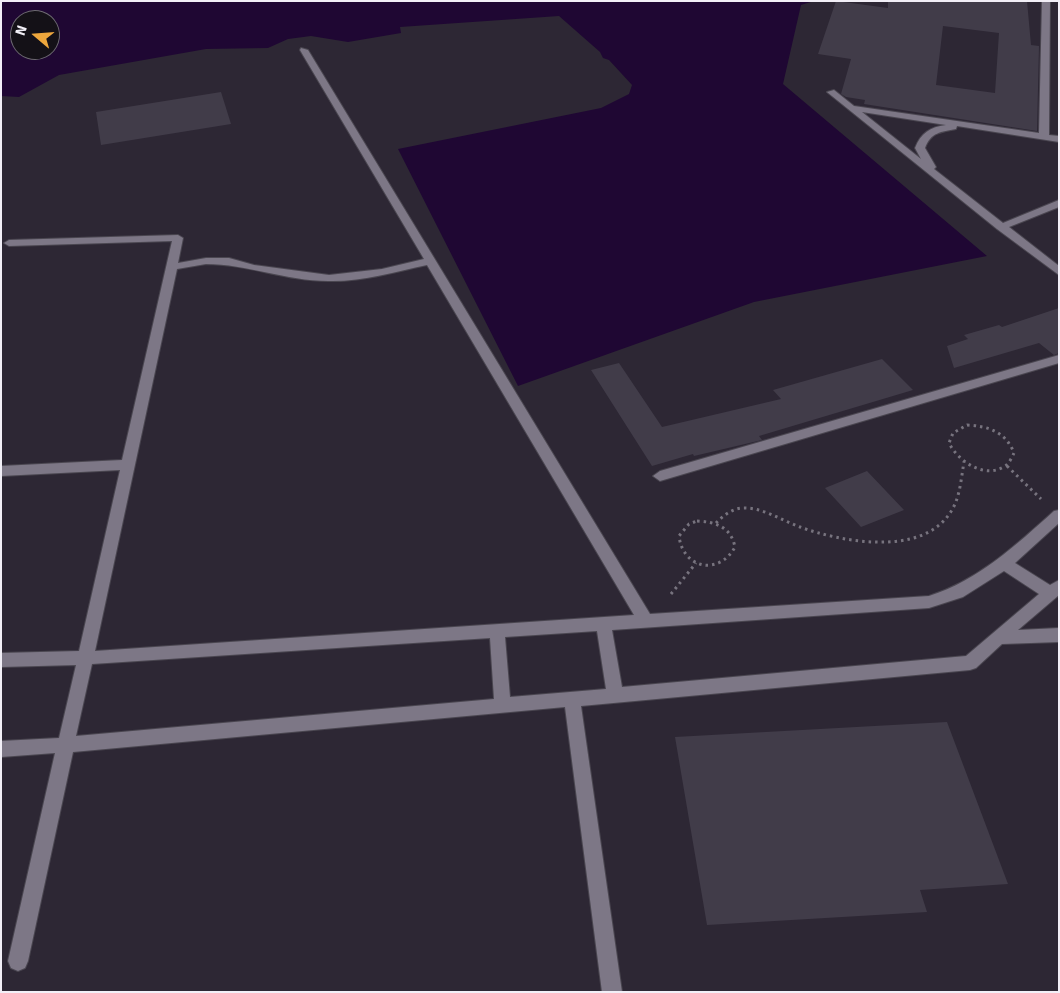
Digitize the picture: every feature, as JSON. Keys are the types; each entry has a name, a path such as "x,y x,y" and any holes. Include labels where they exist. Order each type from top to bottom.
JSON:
{"lane":[{"path":"1044,136 1046,1"},
{"path":"304,50 643,617"},
{"path":"831,92 1059,272"},
{"path":"851,108 1059,139"},
{"path":"941,179 927,162 920,148 923,138 944,127 976,127"},
{"path":"1002,226 1059,203"},
{"path":"8,243 178,238 18,961"},
{"path":"171,267 206,261 229,261 253,268 329,278 382,272 431,261"},
{"path":"660,476 1059,359"},
{"path":"1,471 128,465"},
{"path":"1,660 85,658 603,624 643,617 929,602 958,593 1004,564 1058,515"},
{"path":"1,749 66,745 970,663 1054,590 1004,564"},
{"path":"603,624 615,695"},
{"path":"497,631 503,706"},
{"path":"999,638 1059,635"},
{"path":"572,699 612,992"}],"path":[{"path":"976,425 998,432 1012,446 1013,460 1008,466 988,470 964,462 952,452 949,437 958,428 976,425"},
{"path":"716,523 722,516 743,508 774,515 820,533 860,542 911,538 924,534 948,516 959,488 964,462"},
{"path":"1008,466 1058,515"},
{"path":"697,521 716,523 731,533 735,547 733,554 722,564 713,566 696,563 681,551 678,536 689,524 697,521"},
{"path":"643,617 665,603 696,563"}],"shaded area":[{"path":"1,1 814,1 801,5 783,84 987,256 754,302 518,386 398,149 601,108 629,94 632,85 609,60 603,58 600,52 559,16 400,27 401,33 348,42 311,36 288,39 268,48 206,49 59,75 19,97 1,96"}],"building":[{"path":"836,1 888,8 888,1 1027,1 1031,45 1039,46 1037,131 864,104 865,100 846,97 841,94 851,59 818,54","holes":["943,26 999,33 995,93 936,85"]},
{"path":"221,92 231,124 101,145 96,112"},
{"path":"1059,308 1059,353 1054,355 1039,343 954,368 947,346 968,339 964,335 999,325 1002,327"},
{"path":"882,359 913,390 759,436 762,440 694,456 693,454 652,466 591,370 619,363 662,427 781,399 773,390"},
{"path":"867,471 904,510 861,527 825,488"},
{"path":"947,722 1008,884 920,890 927,912 707,925 675,737"}]}
